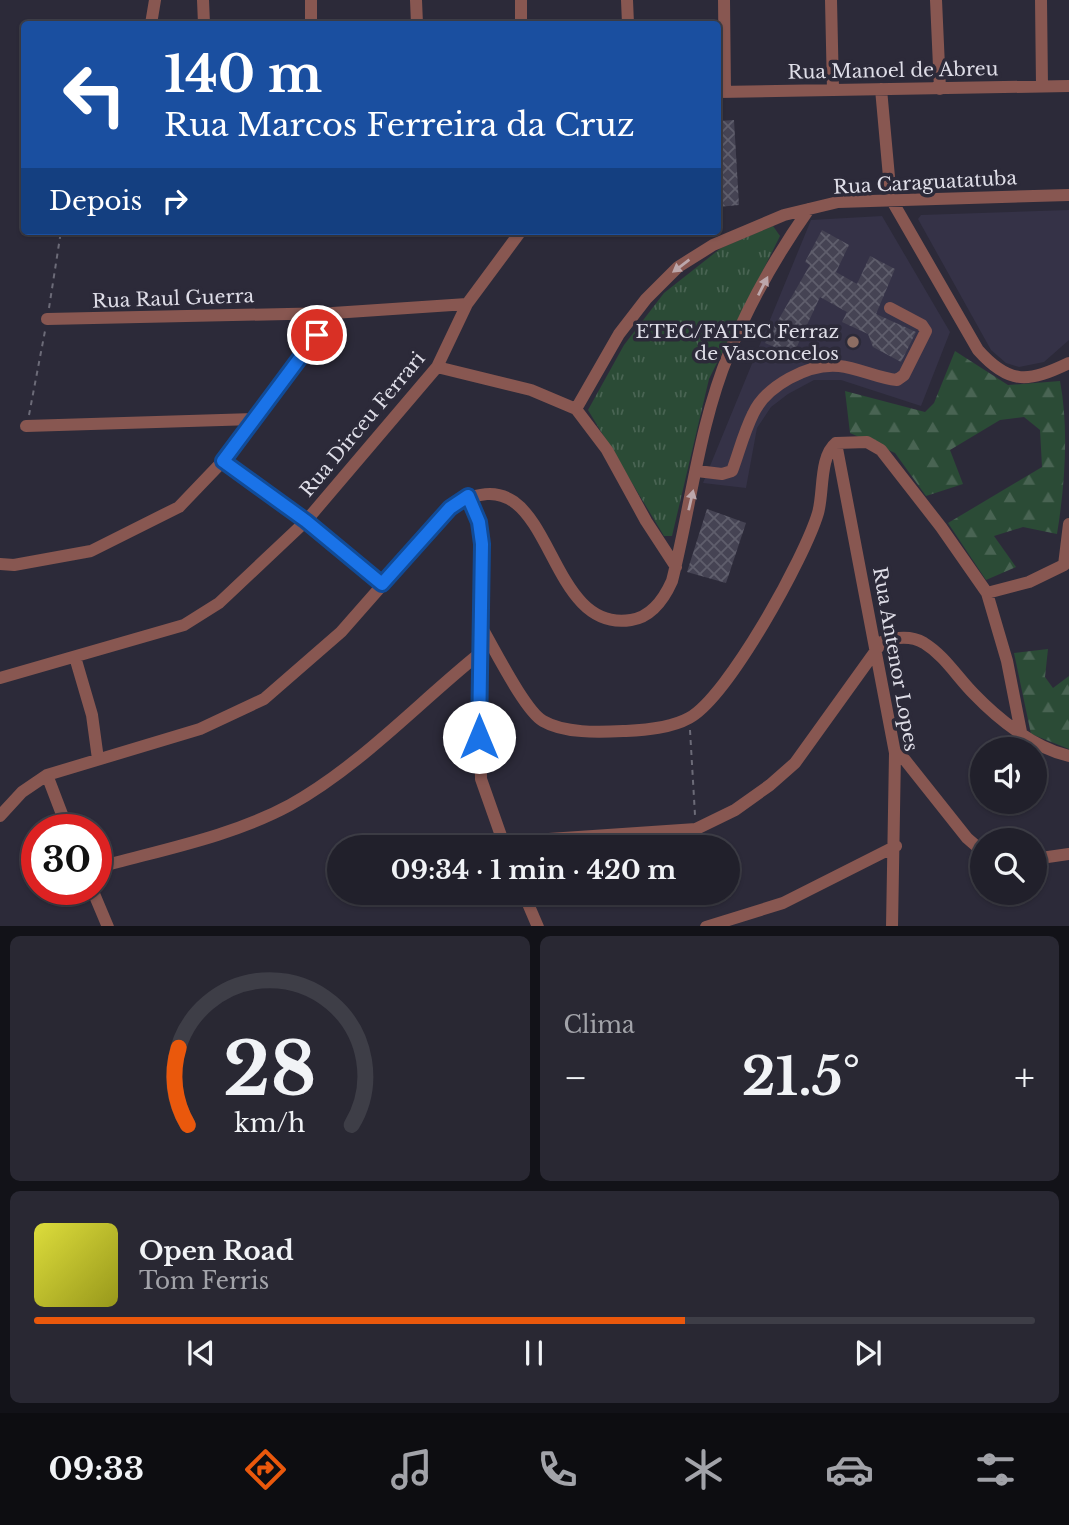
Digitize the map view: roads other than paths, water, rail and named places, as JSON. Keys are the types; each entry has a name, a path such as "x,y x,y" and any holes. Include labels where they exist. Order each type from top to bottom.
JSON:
{"street":[{"path":"152,21 155,0"},
{"path":"203,0 204,21"},
{"path":"311,0 311,21"},
{"path":"416,0 417,21"},
{"path":"521,0 521,21"},
{"path":"627,0 628,21"},
{"path":"721,92 724,0"},
{"path":"831,0 833,90"},
{"path":"936,0 940,89"},
{"path":"1041,0 1042,86"},
{"name":"Rua Manoel de Abreu","path":"721,92 1069,86"},
{"path":"881,89 891,199 978,350 992,366 1007,376 1027,378 1069,363"},
{"name":"Rua Caraguatatuba","path":"576,409 619,334 646,299 678,267 713,245 784,215 838,202 1069,195"},
{"path":"0,816 22,792 47,775 200,729 264,699 341,632 450,508 468,496 486,491 502,493 514,500 531,521 578,600 602,617 624,621 638,619 651,611 665,596 676,567 697,471 729,352 788,239 809,209"},
{"path":"784,215 788,239"},
{"name":"Rua Dirceu Ferrari","path":"0,678 184,625 219,603 306,521 437,367 467,304 517,235"},
{"name":"Rua Raul Guerra","path":"47,319 332,313 467,304"},
{"path":"697,471 722,474 732,471 754,412 769,393 800,373 834,366 885,379 897,380 904,375 926,331 922,325 890,308"},
{"path":"0,564 13,565 91,551 179,507 223,461 332,313"},
{"path":"437,367 531,390 576,409 607,450 646,521 676,567"},
{"path":"26,426 254,419"},
{"path":"479,623 531,709 540,719 554,726 639,731 689,718 724,684 748,651 808,541 818,511 828,453 836,443 859,441 881,450 988,593 1002,639 1021,732"},
{"name":"Rua Antenor Lopes","path":"836,443 895,753 896,846 892,926"},
{"path":"223,461 306,521 382,584"},
{"path":"468,496 479,522 482,544 479,623 481,779 501,835"},
{"path":"988,593 1029,582 1067,565 1069,524"},
{"path":"624,835 696,829 734,810 771,785 795,763 882,642 896,638 923,643 948,663 993,712 1057,753 1069,756"},
{"path":"112,863 213,835 290,805 386,735 479,654"},
{"path":"75,657 92,715 98,758"},
{"path":"895,753 905,760 970,841"},
{"path":"47,775 62,814"},
{"path":"706,926 783,903 896,846"},
{"path":"1047,857 1069,854"},
{"path":"99,905 108,926"},
{"path":"529,905 538,926"}],"place":[{"name":"ETEC/FATEC Ferraz de Vasconcelos","path":"853,342"}]}
